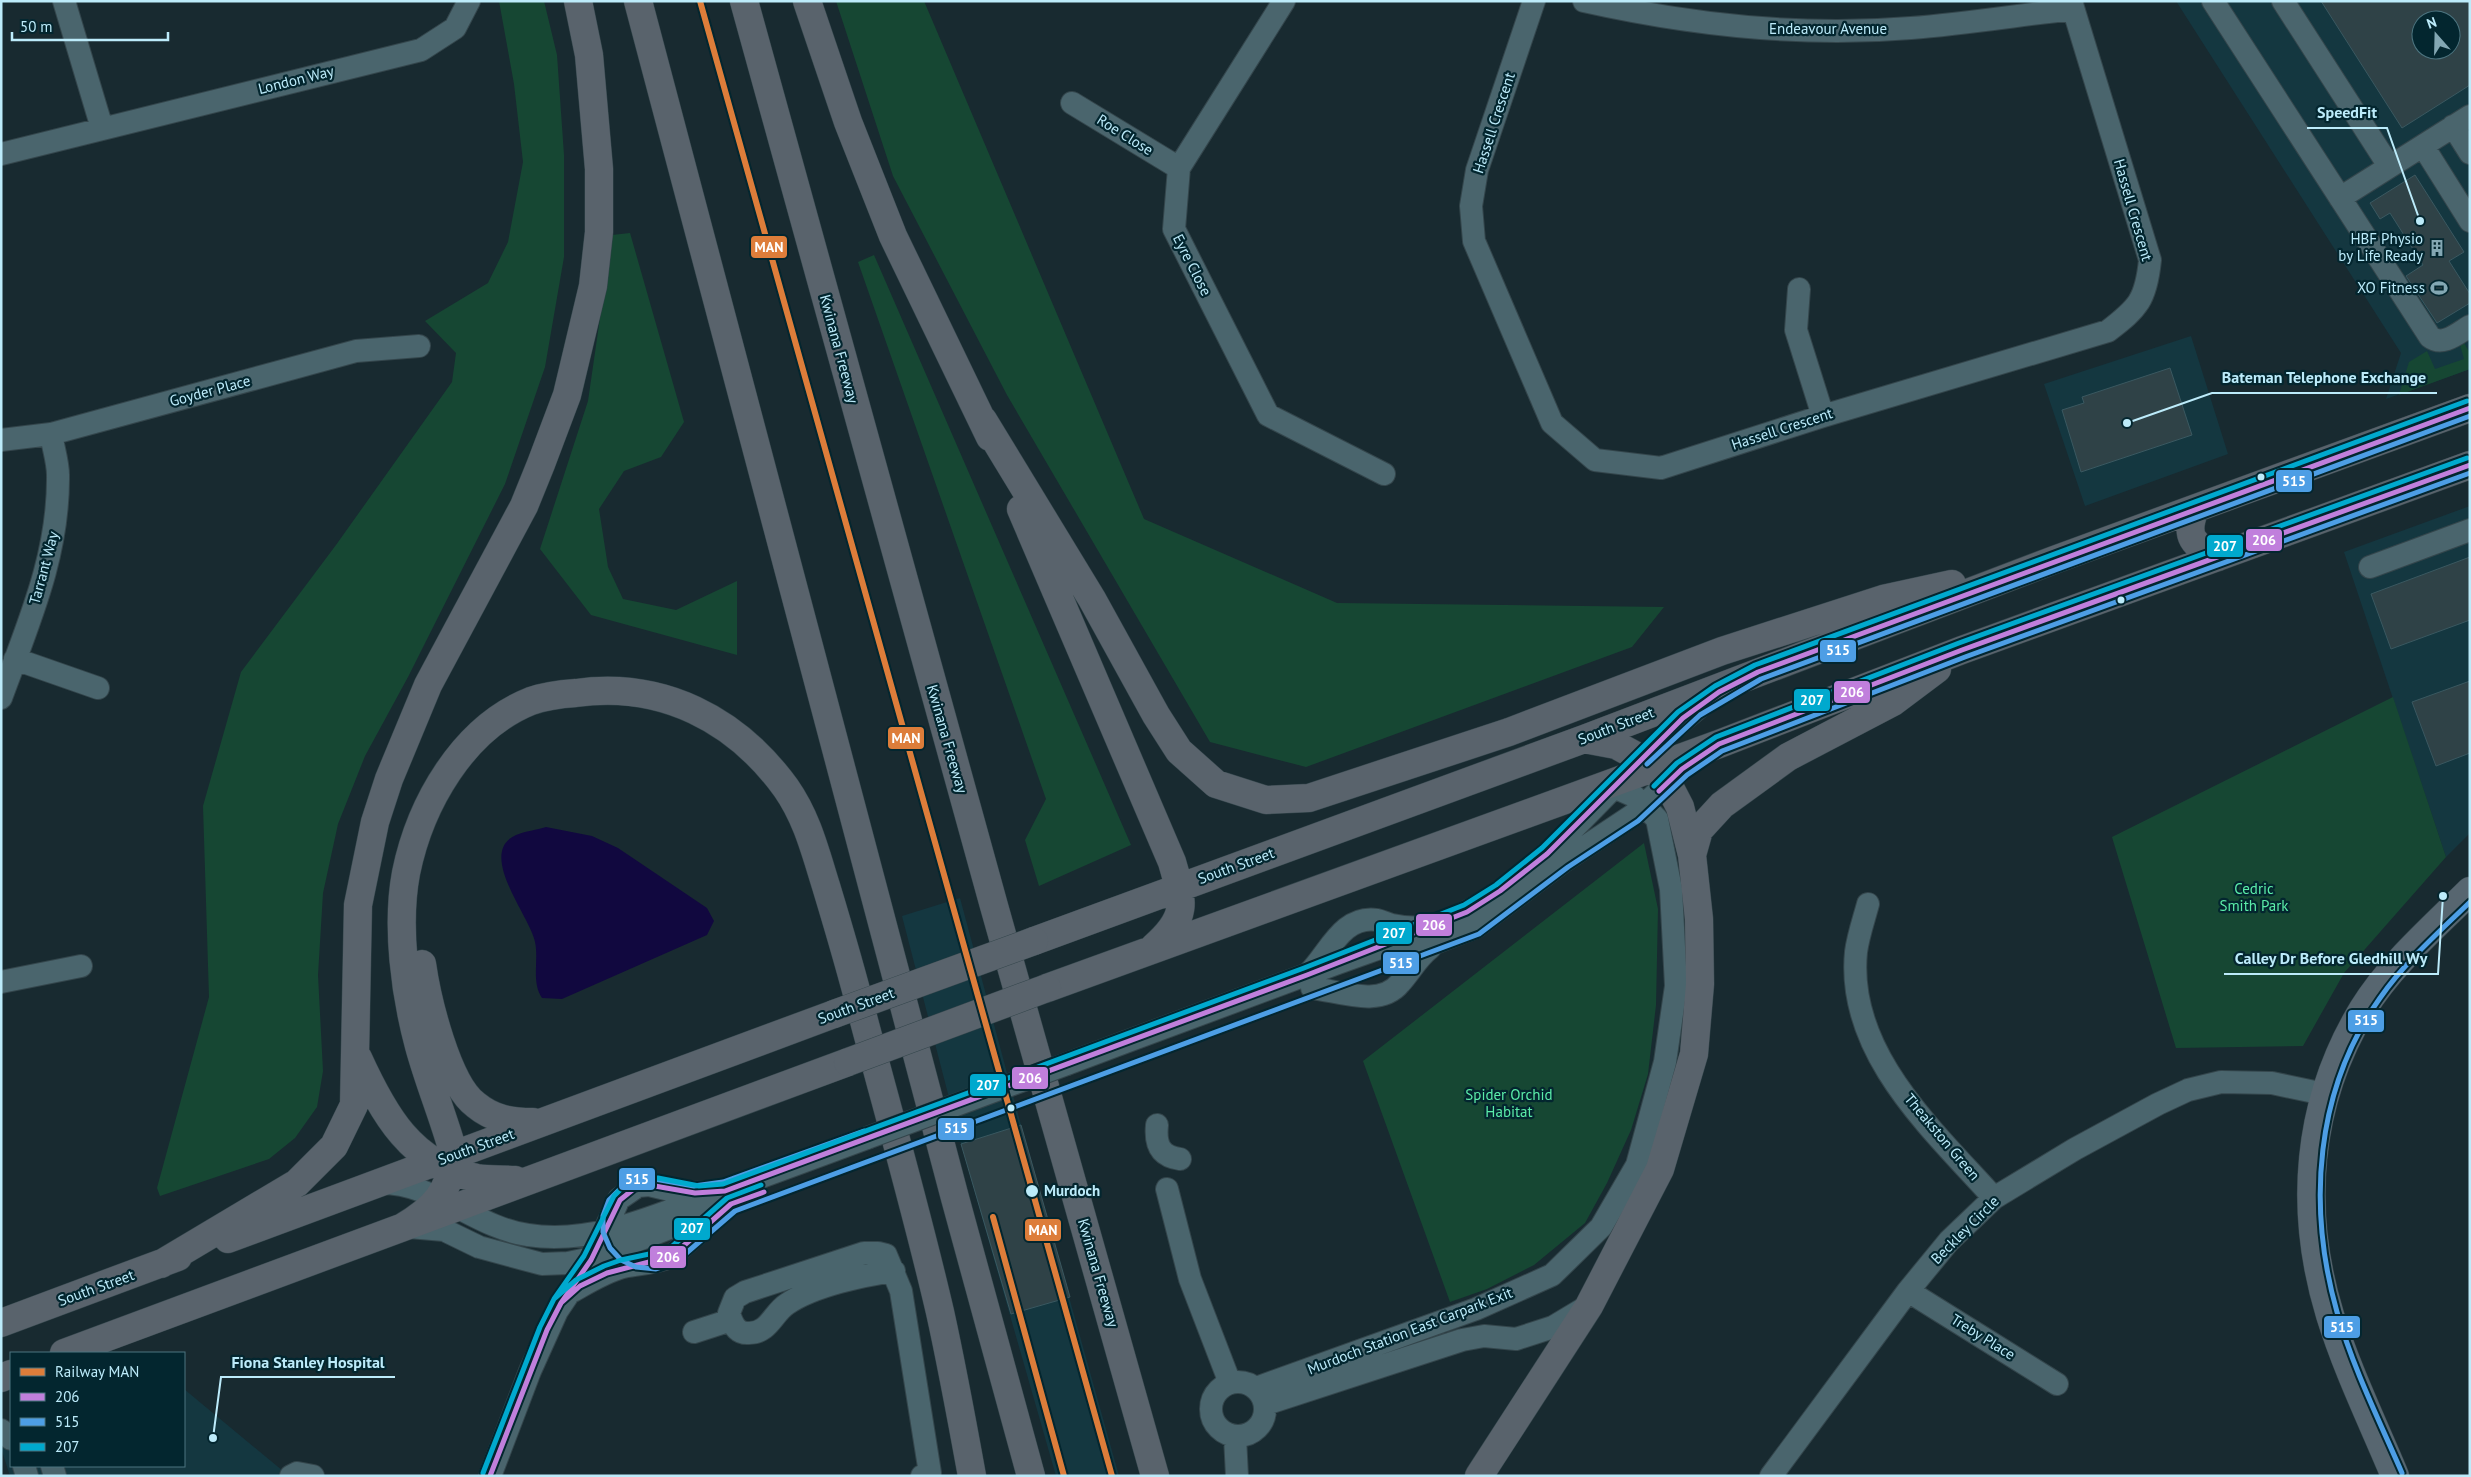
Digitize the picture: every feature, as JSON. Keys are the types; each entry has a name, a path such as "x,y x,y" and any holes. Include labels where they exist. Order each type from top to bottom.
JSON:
{"highway":[{"path":"161,1264 297,1183 334,1146 354,1104 358,905 375,822 389,779 428,685 520,514 542,464 567,395 586,322 593,286 599,232 599,169 589,55 578,1"},
{"path":"638,1 947,1170 1031,1476"},
{"name":"Kwinana Freeway","path":"744,1 991,896 1155,1476"},
{"path":"807,1 848,122 893,236 983,420 1172,862 1181,901 1178,919 1170,932 1151,949"},
{"path":"2430,423 2470,391"},
{"name":"South Street","path":"1,1323 379,1183 447,1162 542,1122 1584,739 2054,560 2470,408"},
{"path":"983,420 1092,599 1156,716 1179,751 1216,784 1266,800 1310,798 1509,732 1722,652 1883,599 2054,560"},
{"path":"67,1352 402,1226 447,1202 523,1181 1151,949 1643,783 1719,744 1962,650 2470,465"},
{"path":"2196,509 2189,525 2193,541 2200,548 2218,557"},
{"path":"1692,856 1699,830 1730,799 1788,757 1893,702 1962,650"},
{"path":"447,1202 447,1162 418,1045 409,995 402,901 407,870 423,816 438,787 455,762 475,740 507,714 533,700 588,691 616,690 669,700 695,710 721,724 745,741 766,763 786,789 805,819 848,959 940,1312 972,1476"},
{"path":"1479,1476 1589,1306 1660,1169 1694,1054 1700,984 1699,918 1692,856 1680,807 1643,783 1616,745 1584,739"},
{"path":"414,844 416,916 425,982 441,1047 458,1081 474,1104 496,1118 517,1122 542,1122"},
{"path":"356,1054 382,1109 390,1120 447,1162 476,1178 523,1181"}],"main road":[{"path":"2395,1476 2334,1324 2320,1276 2312,1232 2310,1187 2314,1154 2324,1094 2364,1008 2404,958 2470,891"}],"street":[{"path":"64,1 102,128"},
{"name":"London Way","path":"1,154 421,50 455,28 469,1"},
{"name":"Eyre Close","path":"1284,1 1179,168 1174,229 1268,415 1384,474"},
{"name":"Hassell Crescent","path":"1534,1 1477,170 1471,206 1474,241 1552,423 1595,460 1661,468 1823,416 2108,332 2140,304 2148,281 2150,260 2072,5"},
{"name":"Endeavour Avenue","path":"1584,1 1653,17 1768,30 1822,31 1911,28 2072,5"},
{"path":"2213,1 2426,330 2435,340 2440,341 2470,326"},
{"path":"2283,1 2389,166"},
{"name":"Roe Close","path":"1072,103 1179,168"},
{"path":"2340,198 2462,121 2470,153"},
{"path":"2423,146 2470,221"},
{"path":"1799,289 1796,330 1823,416"},
{"name":"Goyder Place","path":"1,440 51,434 356,351 419,346"},
{"name":"Tarrant Way","path":"1,698 45,576 56,532 58,474 51,434"},
{"path":"2370,567 2470,530"},
{"path":"15,659 98,688"},
{"path":"1309,982 1371,998 1392,990 1402,947 1411,928 1436,934 1524,873 1643,783 1694,724 1758,672"},
{"path":"681,1205 728,1197 1436,934 1476,928 1564,861 1632,815 1643,783"},
{"name":"Murdoch Station East Carpark Exit","path":"1261,1396 1324,1364 1476,1309 1552,1275 1601,1227 1636,1165 1665,1062 1676,986 1671,889 1643,783"},
{"name":"Theakston Green","path":"1868,904 1856,952 1858,989 1868,1035 1882,1061 1918,1113 1994,1198"},
{"path":"1309,982 1340,934 1358,921 1380,920 1402,947"},
{"path":"1334,943 1334,972 1350,992 1360,996"},
{"path":"1,982 81,966"},
{"name":"Beckley Circle","path":"1771,1476 1908,1291 1949,1241 1994,1198 2075,1149 2188,1090 2221,1082 2264,1083 2324,1094"},
{"path":"1157,1125 1157,1144 1162,1152 1169,1157 1180,1159"},
{"path":"379,1183 398,1182 447,1202 493,1226 526,1235 563,1238 612,1232 681,1205 698,1194 728,1197"},
{"path":"563,1238 594,1219 628,1192 643,1186 660,1186 681,1205 686,1239 680,1248"},
{"path":"1167,1189 1190,1279 1230,1383"},
{"path":"566,1296 597,1278 622,1267 672,1256 728,1197"},
{"path":"490,1476 530,1371 566,1296 612,1232 619,1199"},
{"path":"402,1226 444,1230 479,1247 542,1264 591,1260 646,1262"},
{"path":"612,1232 630,1257 646,1262"},
{"path":"894,1271 849,1279 794,1300 782,1308 769,1325 755,1332 741,1332 734,1327 731,1320 730,1307 740,1294 864,1253 878,1252 886,1255 894,1271 901,1290 927,1475"},
{"name":"Treby Place","path":"1908,1291 2057,1384"},
{"path":"1261,1396 1350,1376 1462,1340 1484,1336 1516,1339 1553,1327 1589,1306"},
{"path":"694,1332 731,1320"},
{"path":"89,1352 109,1336"},
{"path":"1324,1364 1334,1374 1350,1376"},
{"path":"1230,1383 1248,1383 1261,1396 1264,1421 1252,1434 1235,1437 1218,1429 1211,1412 1215,1394 1230,1383"},
{"path":"497,1476 508,1432"},
{"path":"1235,1437 1236,1476"},
{"path":"291,1476 296,1473 313,1476"}],"shaded area":[{"path":"2176,1 2470,1 2470,369 2386,399 2401,353"},
{"path":"2191,336 2228,454 2085,506 2044,384"},
{"path":"2470,506 2470,833 2446,857 2344,552"},
{"path":"546,827 592,836 618,848 707,908 714,921 707,935 562,999 542,998 536,978 535,942 503,870 501,856 505,844 516,835"},
{"path":"960,898 1119,1476 1056,1476 961,1144 902,916"},
{"path":"185,1390 289,1476 10,1476 1,1448 1,1428 10,1424 10,1467 185,1467"}],"green space":[{"path":"499,1 544,1 557,55 564,155 564,257 545,367 505,484 408,677 365,756 338,824 323,893 318,975 323,1071 317,1107 295,1138 269,1159 160,1196 157,1188 209,997 203,806 241,672 336,545 452,382 456,353 425,321 488,283 508,242 523,162 514,84"},
{"path":"836,1 924,1 1144,519 1337,603 1664,607 1632,647 1306,767 1210,742 1007,395 893,176"},
{"path":"630,233 684,422 661,457 624,471 599,509 608,567 623,599 676,610 737,581 737,655 591,615 540,549 588,401 612,235"},
{"path":"874,255 1131,845 1039,886 1025,840 1046,799 858,262"},
{"path":"2464,343 2470,353 2470,369 2399,395 2409,362 2427,351 2435,369 2464,359 2460,345"},
{"name":"Cedric Smith Park","path":"2393,697 2446,857 2344,973 2303,1046 2176,1048 2112,837"},
{"name":"Spider Orchid Habitat","path":"1644,843 1658,909 1656,1005 1648,1074 1631,1130 1607,1183 1585,1223 1534,1265 1487,1289 1450,1302 1363,1061"}],"building":[{"path":"2321,1 2470,1 2470,85 2402,128"},
{"path":"2415,175 2464,252 2449,261 2470,294 2470,303 2437,323 2406,276 2423,265 2390,213 2380,219 2370,203"},
{"path":"2170,368 2192,435 2081,472 2062,410 2084,403 2082,397"},
{"path":"2470,557 2470,620 2391,649 2371,594"},
{"path":"2470,681 2470,753 2436,766 2412,702"},
{"path":"1021,1125 1070,1297 1011,1314 961,1144"}],"rail line":[{"name":"MAN","path":"700,1 1112,1476"},
{"name":"MAN","path":"993,1217 1064,1476"}],"transit line":[{"name":"207","path":"483,1473 540,1327 554,1299 584,1256 614,1196 623,1187 641,1178 658,1178 699,1186 723,1184 1304,968 1464,905 1496,885 1542,848 1678,712 1715,686 1755,665 2467,401"},
{"name":"206","path":"490,1476 547,1330 561,1303 591,1260 620,1200 635,1188 649,1185 695,1193 725,1191 1307,975 1467,912 1500,891 1547,854 1683,718 1719,692 1758,672 2470,408"},
{"name":"515","path":"1647,764 1700,715 1761,679 2470,416"},
{"name":"207","path":"1654,786 1677,763 1716,737 1959,643 2467,458"},
{"name":"206","path":"1659,791 1682,769 1719,744 1962,650 2470,465"},
{"name":"515","path":"864,1131 723,1182 694,1186 649,1178 635,1179 623,1186 609,1200 603,1216 603,1232 610,1248 621,1260 636,1267 656,1269 676,1262 735,1211 1479,934 1568,867 1638,821 1687,775 1722,751 1965,657 2470,473"},
{"name":"515","path":"2402,1473 2359,1374 2337,1312 2328,1272 2322,1231 2320,1190 2323,1150 2330,1110 2342,1071 2358,1034 2380,998 2400,972 2470,902"},
{"name":"207","path":"555,1298 576,1280 604,1266 621,1260 668,1250 727,1198 761,1185"},
{"name":"206","path":"561,1303 580,1286 607,1273 672,1256 731,1204 764,1192"}],"place":[{"name":"SpeedFit","path":"2420,221"},
{"name":"HBF Physio by Life Ready","path":"2437,248"},
{"name":"XO Fitness","path":"2439,288"},
{"name":"Bateman Telephone Exchange","path":"2127,423"},
{"name":"Calley Dr Before Gledhill Wy","path":"2443,896"},
{"name":"Murdoch","path":"1032,1191"},
{"name":"Fiona Stanley Hospital","path":"213,1438"}]}
